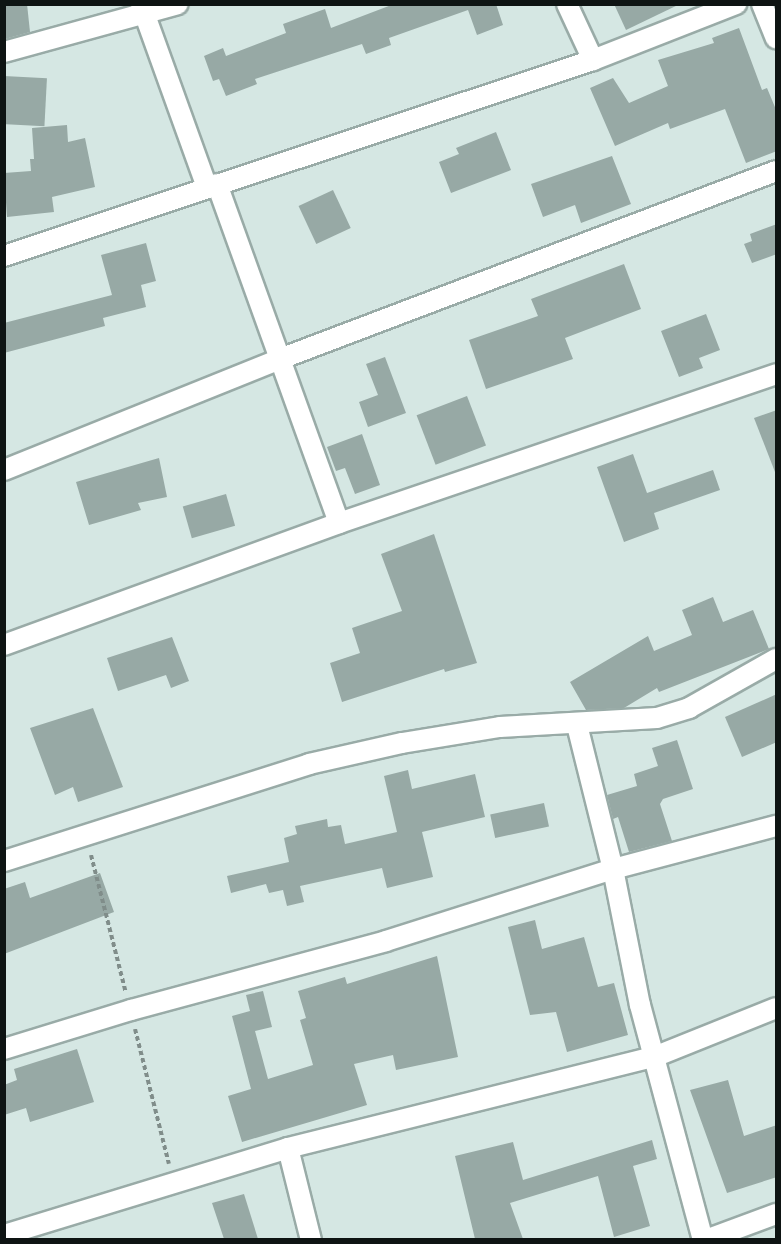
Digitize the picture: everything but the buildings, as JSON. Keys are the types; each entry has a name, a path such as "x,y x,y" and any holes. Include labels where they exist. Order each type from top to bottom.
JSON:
{"street":[{"path":"4,52 143,9 178,4"},
{"path":"567,4 593,60"},
{"path":"4,256 593,60 736,4"},
{"path":"762,4 777,38"},
{"path":"143,9 280,359 339,523"},
{"path":"4,470 280,359 777,171"},
{"path":"4,645 339,523 777,374"},
{"path":"4,861 309,764 402,742 500,727 577,725 657,718 689,708 777,659"},
{"path":"577,725 613,869 654,1057 705,1239 777,1214"},
{"path":"4,1049 131,1010 386,941 613,869 777,826"},
{"path":"4,1235 288,1148 654,1057 777,1008"},
{"path":"288,1148 311,1239"}]}
